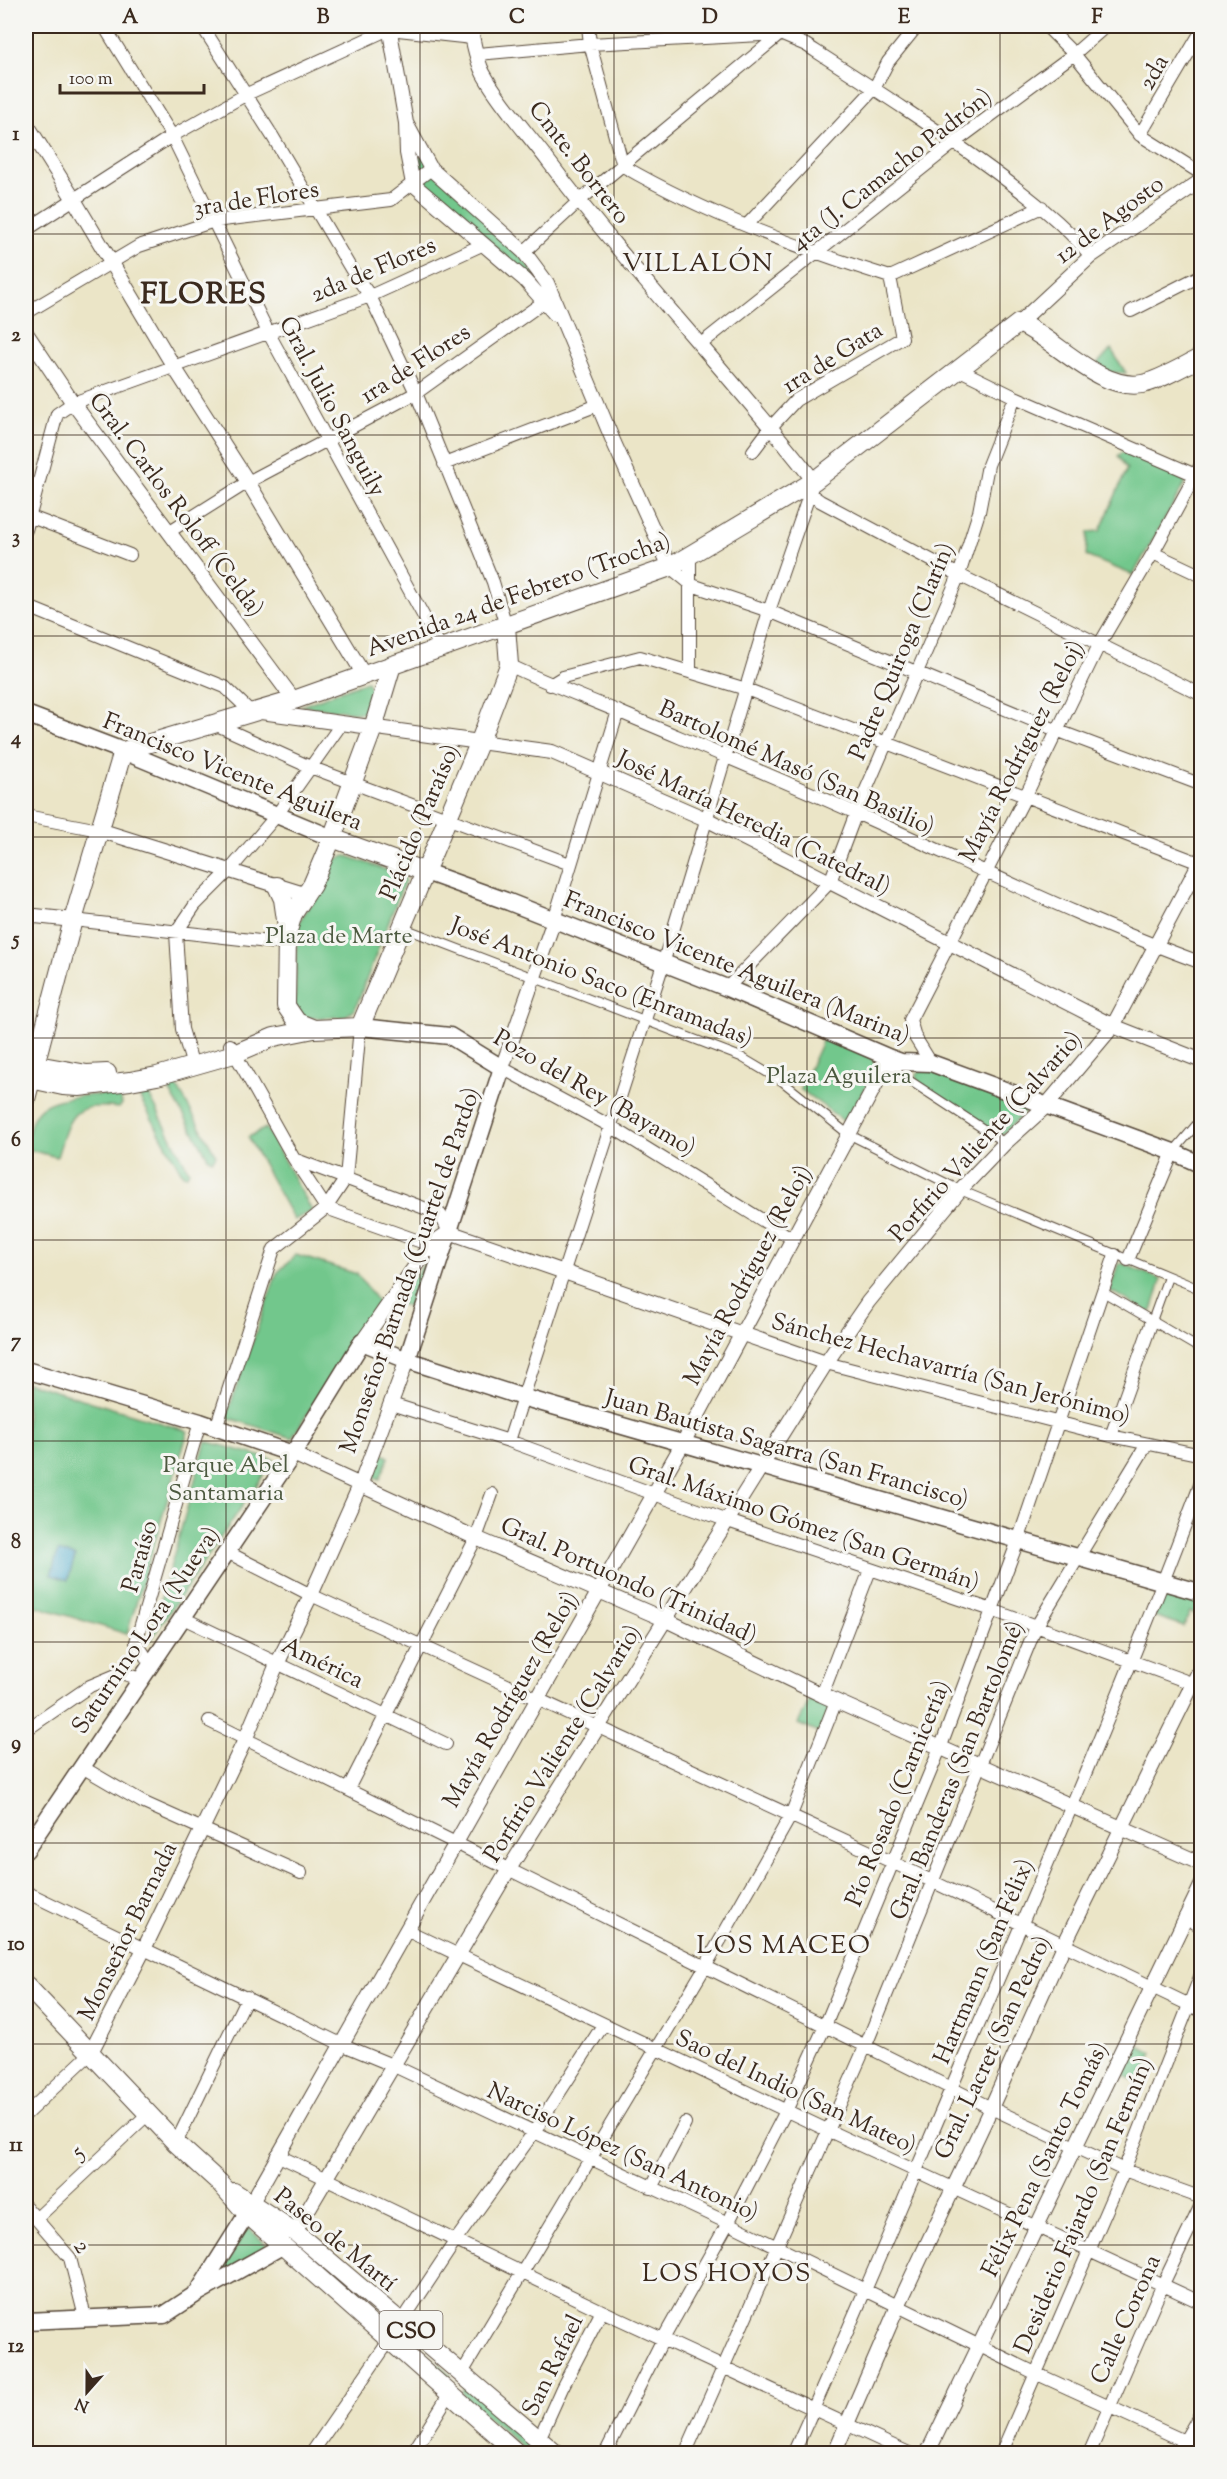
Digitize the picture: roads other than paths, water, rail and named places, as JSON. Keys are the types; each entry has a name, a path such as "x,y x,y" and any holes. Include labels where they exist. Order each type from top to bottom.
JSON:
{"main road":[{"path":"1019,323 1038,332 1104,379 1124,385 1143,384 1202,357"},
{"name":"Avenida 24 de Febrero (Trocha)","path":"123,751 294,700 670,567 808,488 1019,323"},
{"name":"Plácido (Paraíso)","path":"360,1027 423,872 480,741 509,665 506,626"},
{"path":"287,939 293,915 307,896 332,838 373,728 392,665"},
{"path":"364,675 377,688 381,703"},
{"name":"Francisco Vicente Aguilera","path":"26,714 123,751 276,816 423,872"},
{"path":"26,1099 28,1071 123,751"},
{"name":"Francisco Vicente Aguilera (Marina)","path":"423,872 554,920 727,988 890,1058 902,1062 931,1063 1045,1107 1173,1152 1202,1165"},
{"path":"232,1050 277,1025 283,1017 286,1006 287,939 284,906 277,886"},
{"path":"286,1006 297,1022 314,1029"},
{"path":"26,1109 30,1102 44,1092 63,1086 130,1081 274,1037 314,1029 360,1027"},
{"name":"Pozo del Rey (Bayamo)","path":"360,1027 450,1036 502,1068"},
{"path":"28,1071 87,1074 147,1069 191,1062"},
{"name":"Monseñor Barnada (Cuartel de Pardo)","path":"406,1360 502,1068"},
{"path":"28,1071 63,1086"},
{"name":"Juan Bautista Sagarra (San Francisco)","path":"362,1342 406,1360 522,1397 1202,1593"},
{"name":"Saturnino Lora (Nueva)","path":"26,1850 293,1454 362,1342"},
{"name":"Gral. Portuondo (Trinidad)","path":"26,1370 200,1422 293,1454"},
{"name":"Paseo de Martí","path":"26,1985 176,2143 220,2183 254,2209 288,2227 556,2454"},
{"path":"196,2294 254,2209"},
{"name":"Paseo de Martí","path":"254,2209 282,2246 297,2260 518,2454"},
{"path":"26,2321 85,2317 164,2316 196,2294 282,2246 288,2227"},
{"path":"288,2227 297,2260"},
{"path":"450,2393 462,2373"}],"street":[{"name":"Gral. Julio Sanguily","path":"104,26 171,136 268,332 441,648"},
{"path":"202,26 247,94 351,269 370,296 416,393 493,582 506,626"},
{"path":"588,26 590,44 623,166 670,193 817,254 890,277 1042,207"},
{"path":"747,225 874,89 888,62 917,26"},
{"path":"1046,26 1074,54 1140,135 1202,174"},
{"name":"4ta (J. Camacho Padrón)","path":"701,344 955,142 1074,54 1106,26"},
{"path":"389,27 406,123 407,153 413,184 548,296"},
{"path":"26,230 171,136 247,94 389,27 471,32"},
{"path":"524,252 579,201 623,166 782,28"},
{"path":"478,54 782,28 955,142 1042,207 1071,232 1090,256"},
{"name":"2da","path":"1140,135 1202,30"},
{"name":"Cmte. Borrero","path":"471,32 484,76 579,201 771,427 808,488"},
{"path":"26,123 74,198 174,367 248,482 364,675"},
{"path":"406,123 431,169 524,252 568,330 598,405 670,567 692,585 769,610 1056,730 1202,785"},
{"name":"3ra de Flores","path":"26,313 139,246 214,221 391,200 431,169"},
{"name":"12 de Agosto","path":"1019,323 1090,256 1202,180"},
{"name":"2da de Flores","path":"73,403 370,296 484,244"},
{"path":"1131,311 1202,275"},
{"name":"1ra de Gata","path":"753,451 796,400 902,338 890,277"},
{"name":"1ra de Flores","path":"170,531 248,482 416,393 548,296"},
{"name":"Gral. Carlos Roloff (Celda)","path":"26,333 73,403 294,700"},
{"path":"958,369 1015,397 1198,476"},
{"name":"Padre Quiroga (Clarín)","path":"727,988 830,882 856,813 959,575 979,512 988,465 1015,397"},
{"path":"26,530 27,515 57,414 73,403"},
{"path":"444,464 598,405"},
{"name":"Mayía Rodríguez (Reloj)","path":"931,1063 915,1037 910,1020 1025,797 1099,645 1198,476 1202,463"},
{"path":"509,1441 563,1270 612,1127 808,488 959,575 1202,695"},
{"path":"27,515 130,555"},
{"path":"1154,553 1202,576"},
{"path":"690,557 692,585 690,671"},
{"path":"26,606 225,687 255,712"},
{"path":"550,685 563,677 640,657 746,689 885,744 1201,862"},
{"name":"Bartolomé Masó (San Basilio)","path":"509,665 550,685 618,711 856,813 985,873 1157,947 1202,963"},
{"name":"Monseñor Barnada (Cuartel de Pardo)","path":"502,1068 554,920 618,711"},
{"name":"José María Heredia (Catedral)","path":"255,712 552,752 708,820 1113,1026 1202,1061"},
{"path":"191,1062 182,1029 176,933 195,905 229,872 276,816 342,723"},
{"path":"217,724 310,766 570,864"},
{"path":"26,816 99,830 307,896"},
{"name":"Porfirio Valiente (Calvario)","path":"288,2227 327,2178 509,1869 826,1363 868,1302 960,1190 1005,1143 1045,1107 1113,1026 1201,862"},
{"path":"26,915 176,933 287,939"},
{"name":"José Antonio Saco (Enramadas)","path":"401,927 741,1057 783,1082 848,1134 960,1190 1202,1290"},
{"name":"Plácido (Paraíso)","path":"326,1208 346,1178 360,1027"},
{"path":"232,1050 294,1159 326,1208 430,1245 439,1264"},
{"path":"890,1058 898,1073 1005,1143"},
{"name":"Mayía Rodríguez (Reloj)","path":"254,2209 277,2155 683,1443 791,1238 890,1058"},
{"name":"Pozo del Rey (Bayamo)","path":"502,1068 612,1127 791,1238"},
{"path":"1128,1260 1173,1152 1202,1118"},
{"path":"294,1159 440,1214 449,1232"},
{"path":"216,1428 274,1249 326,1208"},
{"name":"Saturnino Lora (Nueva)","path":"362,1342 430,1245 449,1232"},
{"name":"Sánchez Hechavarría (San Jerónimo)","path":"449,1232 826,1363 1111,1436 1202,1455"},
{"name":"Pío Rosado (Carnicería)","path":"605,2454 663,2339 728,2223 786,2111 825,2026 940,1746 1019,1539 1115,1255"},
{"path":"1111,1436 1168,1276"},
{"path":"1103,1292 1202,1350"},
{"name":"Monseñor Barnada (Cuartel de Pardo)","path":"203,1829 361,1483 406,1360"},
{"name":"Gral. Máximo Gómez (San Germán)","path":"391,1404 509,1441 728,1521 992,1610 1197,1685"},
{"name":"Paraíso","path":"151,1665 136,1642 200,1422"},
{"name":"Gral. Banderas (San Bartolomé)","path":"685,2454 866,2045 1036,1627 1147,1444"},
{"name":"Gral. Portuondo (Trinidad)","path":"293,1454 361,1483 476,1538 666,1620 822,1695 1202,1864"},
{"name":"Hartmann (San Félix)","path":"793,2454 1072,1807 1163,1583 1202,1480"},
{"path":"348,1789 476,1538 492,1494"},
{"path":"227,1552 311,1595 1065,1943 1202,2011"},
{"path":"822,1695 870,1570"},
{"name":"América","path":"183,1617 446,1744"},
{"name":"Gral. Lacret (San Pedro)","path":"834,2454 898,2306 952,2188 992,2108 1065,1943 1197,1685 1202,1665"},
{"path":"26,1730 90,1686 121,1673 141,1679"},
{"path":"462,2373 705,1967 791,1815 836,1701"},
{"path":"209,1721 992,2108 1124,2170 1202,2198"},
{"path":"82,1767 142,1802 301,1873"},
{"name":"Monseñor Barnada","path":"90,2054 203,1829"},
{"name":"Félix Pena (Santo Tomás)","path":"927,2454 1202,1884"},
{"name":"Narciso López (San Antonio)","path":"26,1892 341,2044 392,2065 728,2223 1035,2373 1202,2449"},
{"path":"1185,1917 1202,1927"},
{"name":"Sao del Indio (San Mateo)","path":"406,1930 786,2111 1202,2303"},
{"name":"Desiderio Fajardo (San Fermín)","path":"1001,2454 1124,2170 1202,1972"},
{"path":"176,2143 247,1997"},
{"path":"401,2323 456,2240 534,2132 603,2025"},
{"path":"26,2114 90,2054"},
{"name":"5","path":"36,2219 148,2114"},
{"path":"651,2188 685,2123"},
{"path":"277,2155 523,2271 602,2311 911,2454"},
{"name":"Calle Corona","path":"1089,2454 1108,2405 1202,2203"},
{"name":"2","path":"26,2207 70,2259 85,2317"},
{"name":"San Rafael","path":"539,2439 562,2388 602,2311"},
{"path":"311,2454 389,2341"},
{"path":"412,2454 450,2393"},
{"path":"1177,2454 1202,2411"}],"water":[{"path":"58,1551 75,1556 68,1580 51,1575"}],"district":[{"name":"VILLALÓN","path":"698,262"},
{"name":"FLORES","path":"204,293"},
{"name":"LOS MACEO","path":"784,1944"},
{"name":"LOS HOYOS","path":"727,2272"}],"park label":[{"name":"Plaza de Marte","path":"339,935"},
{"name":"Plaza Aguilera","path":"839,1075"},
{"name":"Parque Abel Santamaria","path":"226,1478"}]}
